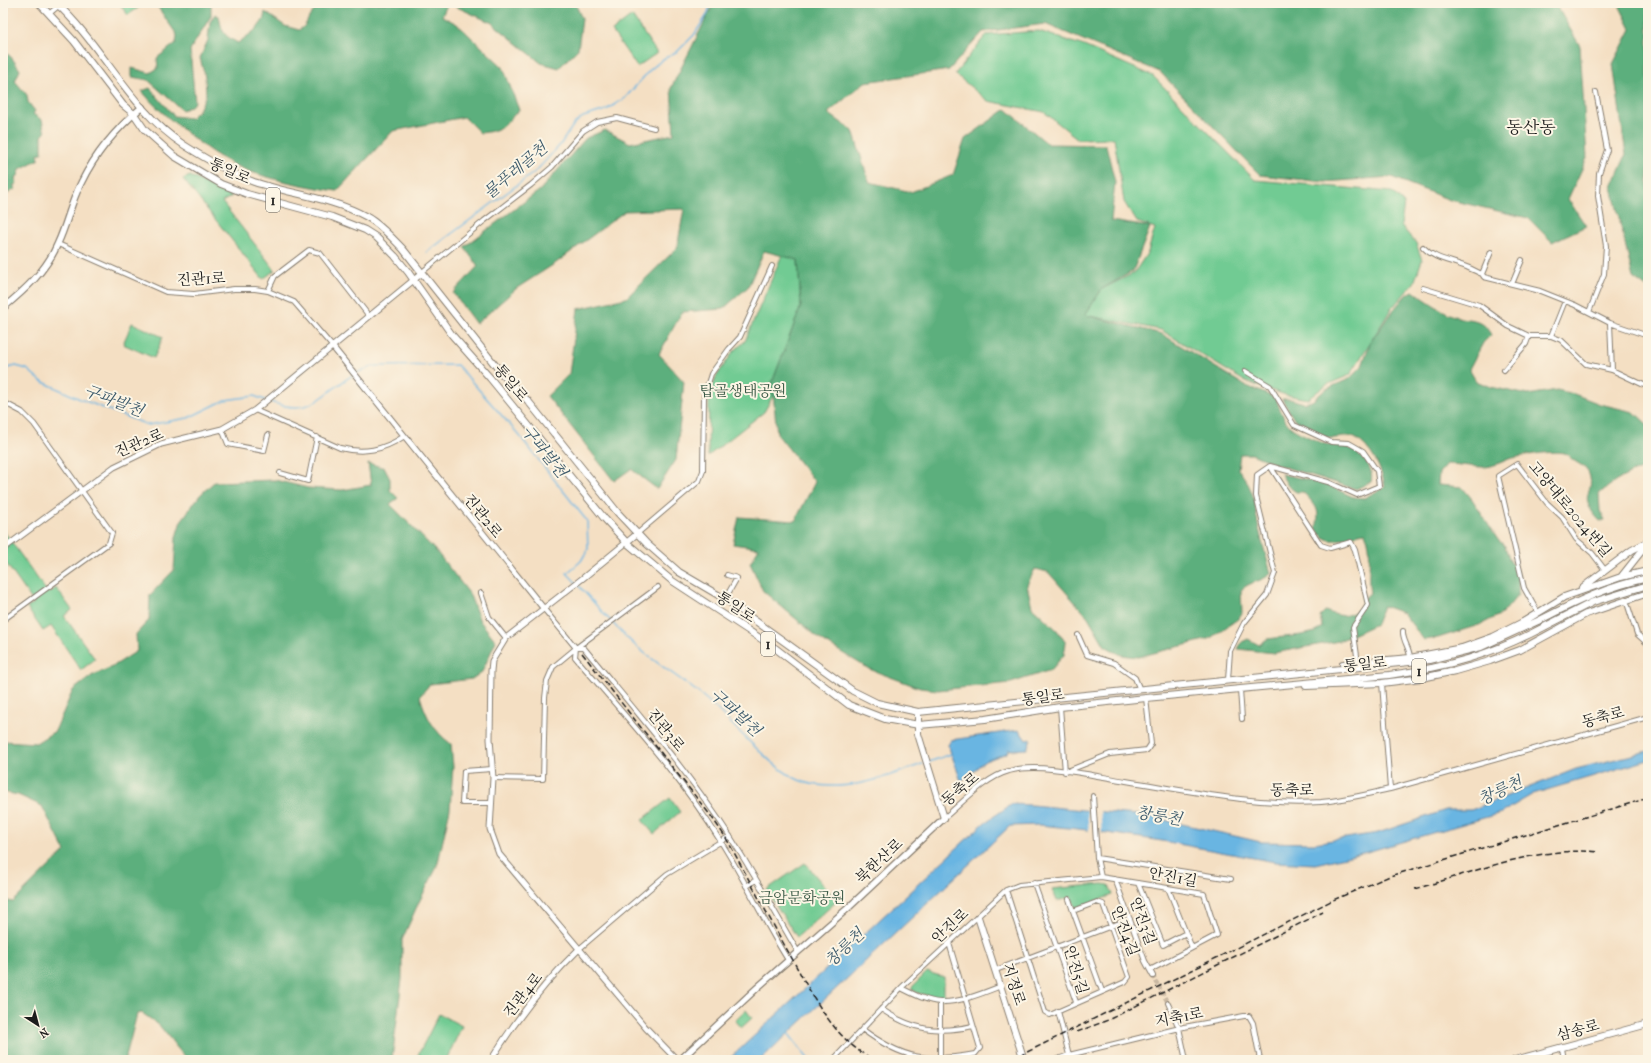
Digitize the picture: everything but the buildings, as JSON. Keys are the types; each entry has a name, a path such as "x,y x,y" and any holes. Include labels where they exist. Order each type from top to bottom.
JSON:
{"main road":[{"name":"통일로","path":"39,3 50,13 123,105 134,114 145,130 163,148 174,156 221,184 247,194 332,217 364,230 376,237 395,256 414,280 452,335 490,378 627,543 671,580 775,648 849,705 885,719 918,725 984,719 1060,707 1287,685 1428,669 1465,661 1509,645 1593,602 1630,589 1648,585"},
{"name":"통일로","path":"59,4 142,106 169,135 226,169 253,181 337,205 367,217 385,230 403,249 421,274 503,375 528,401 618,513 647,544 679,572 725,599 853,691 877,703 918,712 1429,660 1462,653 1497,641 1590,596 1615,586 1648,578"},
{"path":"3,308 22,293 43,269 58,244 80,183 98,153 142,106"},
{"path":"1577,592 1632,550 1648,542"},
{"path":"1625,599 1621,577 1648,545"},
{"path":"1288,674 1327,666 1410,658 1462,648 1493,637 1538,613 1561,598 1621,577 1648,571"},
{"path":"1287,685 1314,687 1382,683 1422,678 1490,661 1520,650 1575,619 1625,599 1648,594"},
{"path":"1561,598 1573,603 1577,612 1575,619"},
{"path":"918,712 918,734 944,818"},
{"name":"북한산로","path":"680,1060 788,960 847,909 944,818"},
{"name":"지정로","path":"978,917 1024,1060"},
{"name":"삼송로","path":"1515,1060 1648,1024"}],"street":[{"path":"50,13 59,4"},
{"path":"1589,312 1604,274 1606,246 1598,196 1599,174 1607,150 1596,92"},
{"path":"332,346 478,226 531,185 552,167 583,131 598,122 617,118 654,128"},
{"name":"진관1로","path":"58,244 166,292 194,294 255,288 268,291 294,302 332,346"},
{"path":"1423,247 1428,253 1482,274 1484,277 1540,291 1565,301 1610,323 1648,336"},
{"path":"268,291 275,276 310,250 320,253 369,316"},
{"path":"1482,274 1491,252"},
{"path":"1512,284 1522,260"},
{"path":"676,1060 646,1028 499,854 490,829 493,778 492,661 506,638 627,543 699,481 703,471 703,419 704,396 706,388 711,374 729,349 740,338 772,266"},
{"path":"1423,288 1479,306 1508,326 1529,336 1551,336 1561,340 1586,364 1612,370 1648,387"},
{"path":"1551,336 1565,301"},
{"path":"1610,323 1612,370"},
{"path":"1504,370 1526,344 1529,336"},
{"name":"진관2로","path":"3,549 114,467 147,449 161,444 222,430 256,410 332,346 403,437 544,609"},
{"path":"1228,680 1230,651 1244,623 1267,595 1275,573 1256,496 1257,475 1270,466 1328,482 1358,495 1379,486 1377,471 1363,451 1349,442 1330,442 1294,425 1270,386 1245,371"},
{"path":"3,402 22,412 34,424 112,533 109,543 3,620"},
{"path":"256,410 340,448 367,452 381,449 403,437"},
{"path":"222,430 228,444 264,451 268,435"},
{"path":"280,473 308,481 317,437"},
{"name":"고양대로2024번길","path":"1538,613 1522,581 1498,476 1517,464 1547,503 1562,517 1576,539 1592,553 1605,570"},
{"name":"통일로","path":"1270,466 1321,545 1330,548 1351,542 1355,550 1368,605 1352,627 1358,663"},
{"path":"725,599 737,578 727,575"},
{"path":"493,778 543,779 545,698 547,681 553,667 658,587"},
{"path":"481,593 489,617 506,638"},
{"path":"1625,599 1637,634 1648,644"},
{"name":"진관3로","path":"544,609 576,648 575,657 674,776 721,842 788,960"},
{"path":"1403,631 1403,635 1410,650 1410,658"},
{"path":"1078,635 1087,655 1114,663 1135,678 1140,690"},
{"name":"진관3로","path":"576,648 584,648 656,736 730,836 798,952"},
{"path":"1382,683 1390,789"},
{"path":"1240,689 1242,719"},
{"path":"1060,707 1065,772 1110,754 1147,750 1151,744 1148,730 1146,698"},
{"name":"동축로","path":"944,818 992,778 1008,771 1020,768 1034,768 1065,772 1265,802 1321,802 1390,789 1648,717"},
{"path":"491,802 462,803 464,771 492,769"},
{"path":"1093,798 1097,858 1101,877"},
{"path":"579,949 667,874 730,836"},
{"path":"1097,858 1231,879"},
{"name":"안진로","path":"833,1060 902,988 1006,890 1019,884 1101,877 1116,879"},
{"name":"안진1길","path":"1116,879 1204,894 1217,935 1150,970"},
{"name":"안진3길","path":"1116,879 1153,976"},
{"path":"746,886 756,880"},
{"name":"안진5길","path":"1006,890 1045,1012 1050,1015 1076,1002 1034,883"},
{"path":"1138,883 1162,945 1186,932"},
{"path":"1168,888 1192,948"},
{"path":"1069,899 1102,991 1076,1002"},
{"name":"안진4길","path":"1073,911 1097,902 1103,904 1129,977 1125,982 1102,991"},
{"path":"996,970 1130,919"},
{"path":"862,1029 891,1048 910,1055 949,1059 975,1054 980,1048 949,943"},
{"name":"진관4로","path":"491,1060 531,1002 553,975 579,949"},
{"path":"902,988 917,996 940,1002 965,998 1001,986"},
{"path":"940,1002 940,1059"},
{"path":"1168,1003 1179,1028 1186,1060"},
{"path":"881,1010 898,1021 920,1029 939,1030 973,1026"},
{"path":"1058,1011 1070,1060"},
{"name":"지축1로","path":"1055,1060 1069,1055 1179,1028 1249,1016 1253,1023 1260,1060"},
{"path":"1562,1048 1564,1060"}],"green space":[{"path":"119,3 145,3 128,15"},
{"path":"155,3 211,3 211,16 190,50 195,102 190,107 182,110 148,80 132,77 132,68 150,73 158,68 157,58 176,43 177,35"},
{"path":"323,3 448,3 442,16 457,24 503,67 519,110 498,129 487,132 480,133 464,117 393,131 337,191 274,179 231,163 209,150 188,134 160,111 142,91 150,88 174,116 190,118 199,110 206,95 205,77 200,58 208,40 210,22 215,14 219,16 221,26 226,35 238,43 259,26 265,12 285,26 299,30 306,24 313,12"},
{"path":"448,3 575,3 582,19 578,49 559,68 541,63 492,23"},
{"path":"714,3 1555,3 1580,46 1587,158 1568,199 1586,226 1552,242 1528,218 1450,200 1391,177 1324,182 1260,175 1160,72 1045,24 983,32 949,70 865,82 828,113 853,131 869,182 911,192 953,175 965,139 1006,109 1048,144 1106,145 1115,182 1111,221 1150,227 1133,271 1102,289 1085,315 1162,334 1244,385 1276,398 1284,418 1292,428 1325,444 1342,445 1355,451 1365,460 1371,470 1372,476 1371,482 1356,489 1275,464 1252,454 1240,454 1238,469 1252,493 1261,538 1271,573 1241,590 1242,613 1238,619 1209,639 1138,657 1121,655 1105,646 1088,617 1048,572 1035,569 1027,585 1032,607 1057,630 1066,643 1064,655 1051,670 1011,683 938,690 920,688 869,669 821,640 763,591 750,563 759,548 733,544 739,517 795,521 815,482 777,434 772,383 801,306 798,260 764,251 748,287 723,309 682,312 659,354 684,382 676,460 657,489 631,469 614,481 547,396 569,374 578,309 626,298 677,248 684,209 625,211 556,263 517,288 476,324 453,293 478,266 464,247 540,190 586,138 605,130 630,143 674,134 671,88"},
{"path":"1618,3 1648,3 1648,289 1633,278 1612,187 1626,155 1613,64 1631,29"},
{"path":"632,16 657,53 637,67 612,31"},
{"path":"1039,31 1084,46 1153,76 1255,180 1392,192 1404,203 1401,226 1416,243 1422,260 1414,283 1391,309 1350,375 1326,385 1308,399 1286,395 1246,382 1161,330 1085,315 1102,289 1134,273 1148,252 1155,228 1137,222 1124,202 1114,138 1078,139 1044,112 988,101 955,74 986,35"},
{"path":"3,50 12,58 20,70 15,81 27,95 28,102 35,111 33,114 42,120 45,133 42,136 42,153 38,154 39,159 20,169 18,176 15,178 17,183 13,186 16,188 9,193 3,194"},
{"path":"190,176 232,196 222,202 275,270 263,279 183,179"},
{"name":"탑골생태공원","path":"782,255 798,260 801,306 772,383 773,396 764,412 708,456 709,397 716,377 733,352 745,341"},
{"path":"1413,291 1449,314 1460,318 1475,320 1483,324 1487,329 1491,335 1483,343 1469,369 1476,381 1491,387 1528,395 1557,390 1574,394 1600,404 1634,412 1648,425 1648,466 1622,478 1599,494 1600,511 1605,521 1600,521 1589,506 1587,500 1590,486 1588,472 1566,454 1555,452 1530,455 1509,459 1487,467 1447,464 1439,473 1438,485 1462,487 1472,499 1498,540 1505,546 1509,559 1519,575 1518,595 1503,613 1482,624 1438,638 1424,640 1403,613 1383,606 1376,624 1339,641 1274,653 1238,649 1242,642 1248,639 1259,645 1267,639 1316,632 1322,627 1320,616 1325,611 1344,616 1351,614 1361,608 1363,599 1370,593 1369,546 1365,533 1338,540 1326,539 1316,528 1318,512 1314,505 1303,492 1296,492 1288,486 1281,474 1323,483 1353,497 1364,498 1385,487 1384,480 1375,459 1366,447 1355,438 1325,437 1315,433 1301,424 1289,412 1282,399 1290,399 1304,403 1312,401 1326,389 1349,379 1362,366 1370,343 1390,314 1405,296"},
{"path":"132,323 163,337 154,358 123,344"},
{"path":"368,463 385,468 390,479 390,490 398,498 390,504 436,551 469,593 480,621 496,641 482,672 472,679 430,684 420,696 431,723 435,729 451,744 453,767 450,809 437,867 402,940 402,979 392,1060 187,1060 159,1025 142,1013 137,1014 125,1060 3,1060 3,900 13,902 65,851 42,806 18,795 3,792 3,741 36,743 55,731 73,690 93,675 112,667 137,651 136,634 149,620 150,595 174,570 176,537 181,521 200,495 214,482 275,480 308,488 342,490 371,485"},
{"path":"3,530 45,589 49,593 56,588 72,610 64,616 95,659 81,670 51,626 43,631 27,608 34,603 3,559"},
{"path":"670,798 680,812 654,834 642,820"},
{"name":"금암문화공원","path":"805,863 837,901 797,937 766,890"},
{"path":"1102,884 1109,885 1113,895 1075,908 1071,897 1057,901 1052,889"},
{"path":"927,972 944,977 944,999 917,993 911,988"},
{"path":"746,1010 752,1018 741,1028 735,1021"},
{"path":"439,1014 462,1026 446,1060 424,1060 417,1057"}],"water":[{"path":"1019,730 1026,740 1031,739 1027,749 1008,750 1007,753 985,761 961,781 948,745 951,740"},
{"path":"1648,751 1648,760 1533,794 1501,813 1367,852 1315,864 1275,862 1162,841 1087,830 1040,825 1010,826 760,1060 728,1060 984,823 1012,804 1147,816 1261,842 1314,843 1378,833 1446,810 1471,810 1576,769"}],"pier":[{"path":"1087,808 1100,809 1102,834 1089,833"}],"waterway":[{"name":"물푸레골천","path":"427,252 536,171 560,145 574,124 583,117 606,110 625,98 650,70 663,59 678,51 694,35 707,15 711,3"},
{"name":"구파발천","path":"356,373 374,366 457,365 519,435 587,521 588,549 581,561 567,573 627,638 653,660 689,685 706,699 770,761 784,771 798,780 811,784 840,786 869,781 925,763"},
{"name":"구파발천","path":"3,369 16,366 27,369 41,381 80,399 148,425 188,418 225,400 254,396 265,400"},
{"name":"구파발천","path":"268,401 283,406 305,406 323,397 353,375"},
{"name":"구파발천","path":"929,762 951,754"},
{"path":"788,1033 809,1060"}],"tunnel":[{"path":"1153,976 1168,1003"}],"railway":[{"path":"582,653 711,816 726,838 802,978 822,1010 845,1039 858,1050 874,1060"},
{"path":"1011,1060 1333,900 1390,876 1648,798"},
{"path":"1415,889 1483,868 1529,857 1575,851 1599,852"},
{"path":"1077,1032 1108,1020 1323,912"}],"district":[{"name":"동산동","path":"1531,127"}],"water label":[{"name":"창릉천","path":"1500,790"},
{"name":"창릉천","path":"1159,815"},
{"name":"창릉천","path":"844,947"}]}
